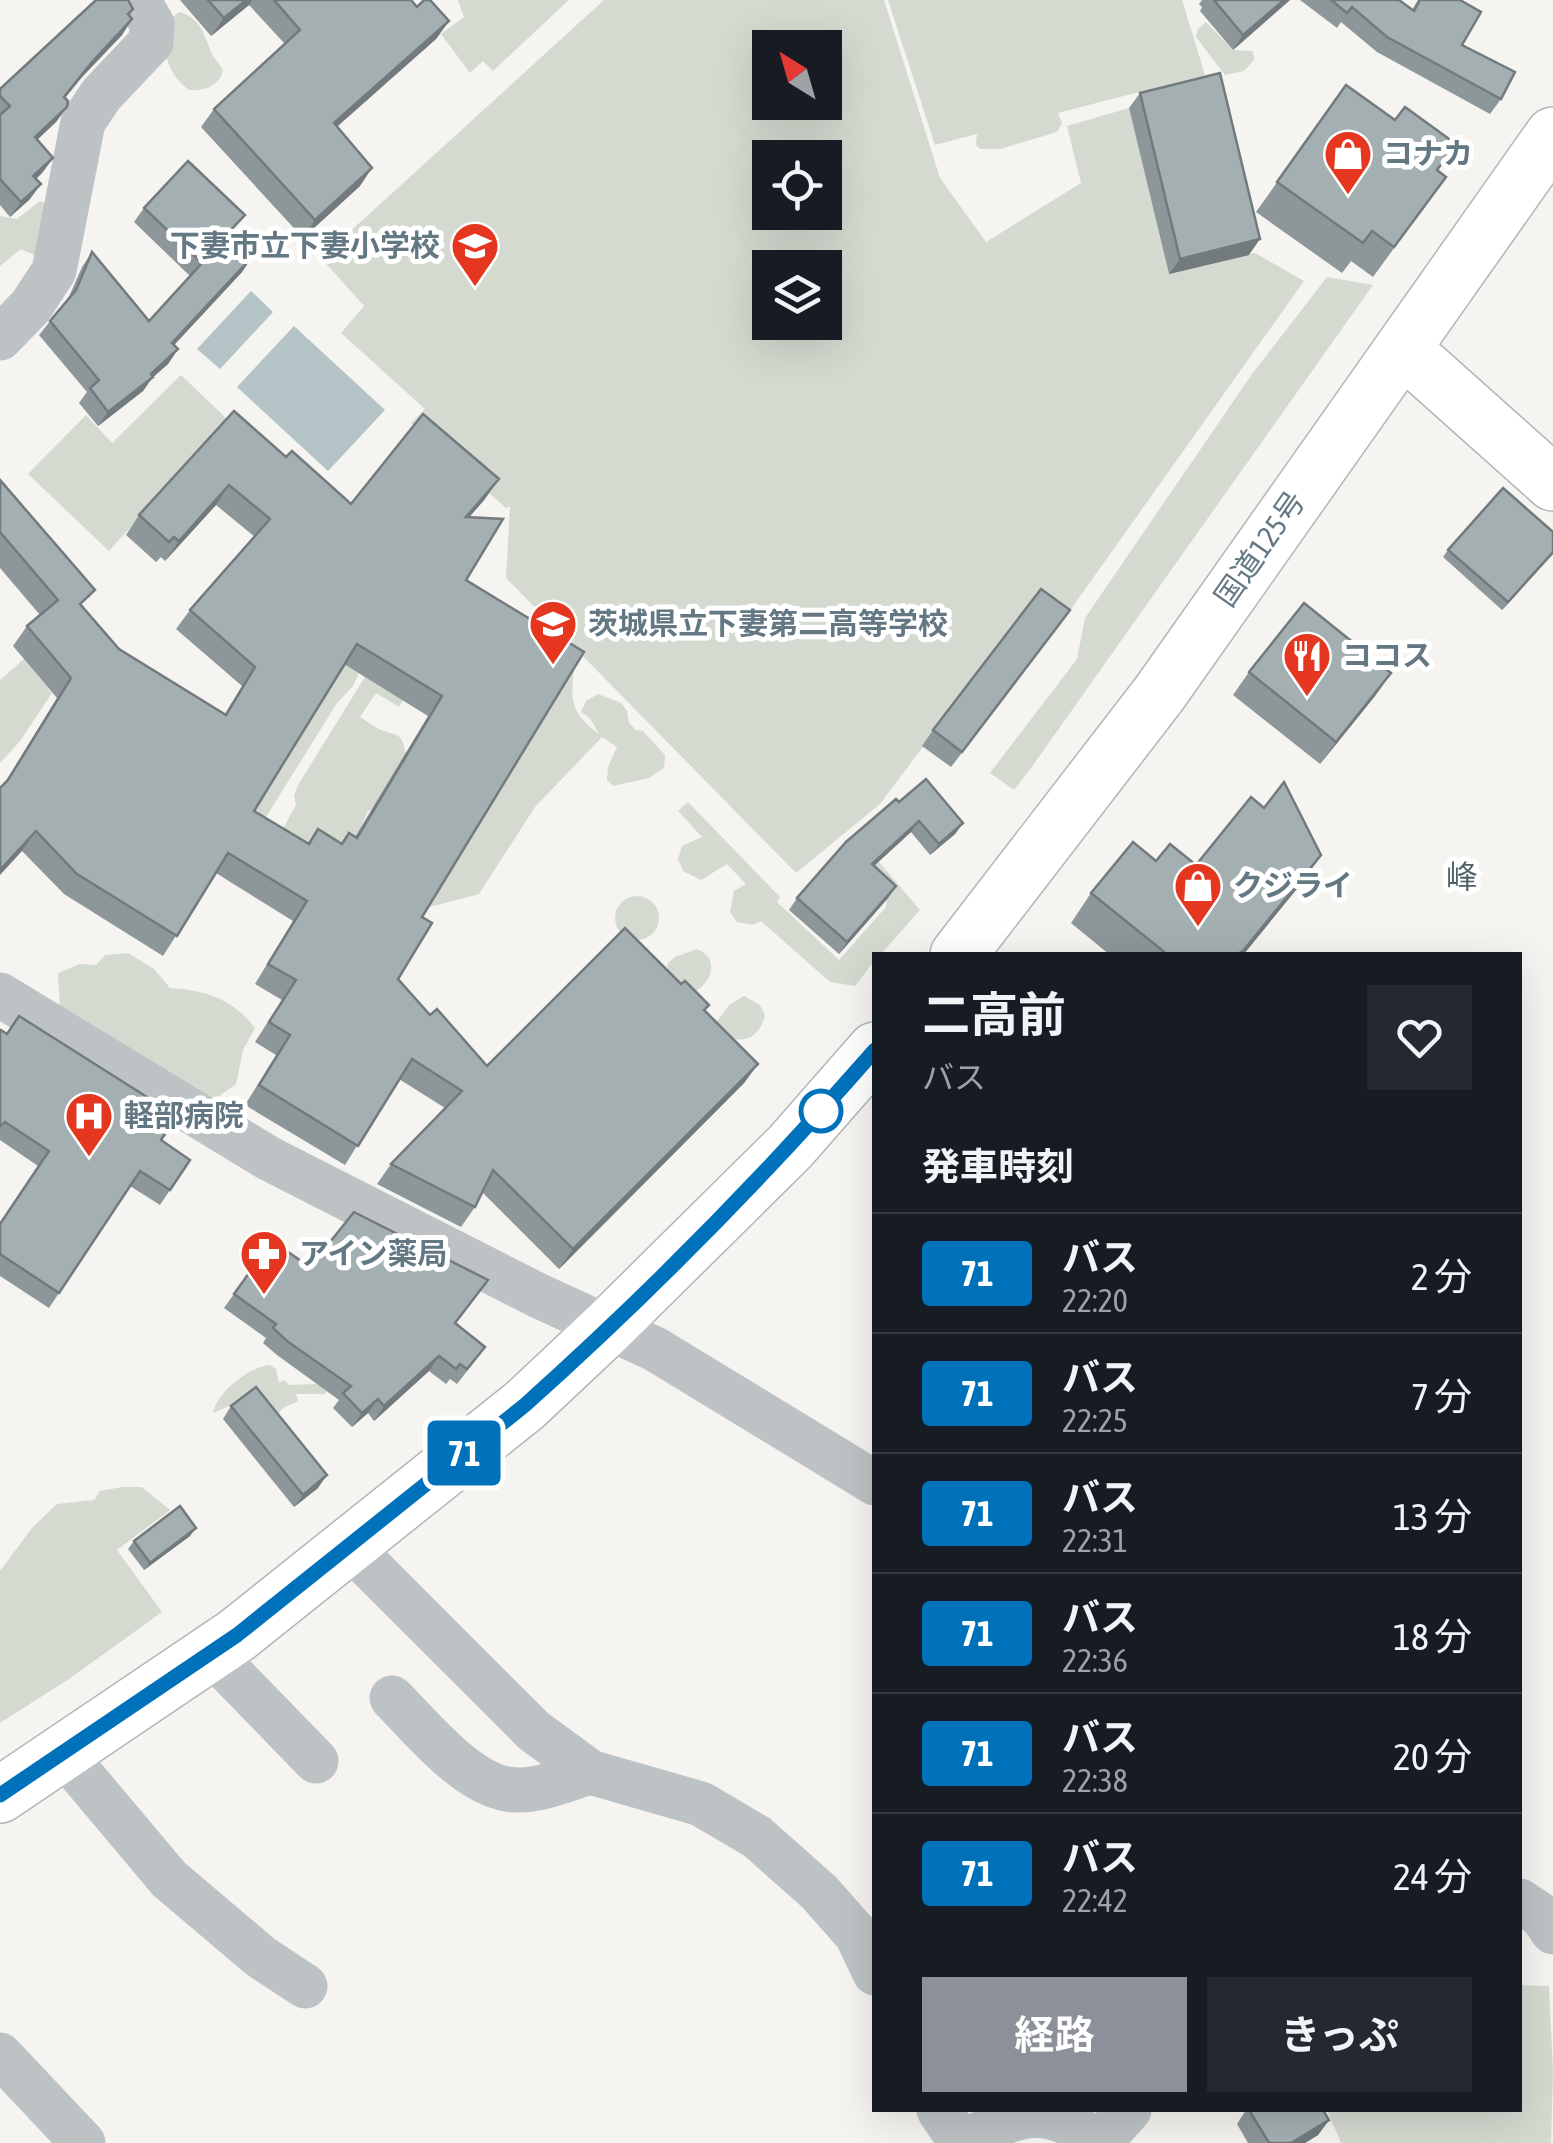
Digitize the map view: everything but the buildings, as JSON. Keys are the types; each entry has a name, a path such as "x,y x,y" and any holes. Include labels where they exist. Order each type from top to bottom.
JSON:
{"main road":[{"name":"国道125号","path":"966,952 1159,694 1553,135"},
{"path":"1403,349 1553,483"},
{"path":"0,1795 212,1653 525,1405 790,1146 872,1053"}],"street":[{"path":"0,338 31,306 54,271 83,122 101,95 153,38 149,18 138,0"},
{"path":"0,994 268,1158 539,1296 656,1349 872,1480"},
{"path":"349,1546 534,1731 590,1772 702,1804 757,1838 820,1892 857,1934 872,1966"},
{"path":"212,1653 316,1762"},
{"path":"392,1698 479,1778 507,1789 540,1788 590,1772"},
{"path":"63,1753 169,1879 261,1957 305,1986"},
{"path":"0,2055 83,2143"},
{"path":"940,2112 963,2143 1008,2119 1031,2114 1051,2115 1096,2143"},
{"path":"1106,2143 1110,2131 1127,2112"}],"shaded area":[{"path":"458,0 569,0 493,71 483,61 470,73 441,34 464,17"},
{"path":"604,0 884,0 940,178 986,242 1081,183 1067,126 1129,108 1169,274 1255,253 1304,281 1059,626 1030,605 880,804 796,873 506,578 510,506 506,508 411,423 425,409 341,333 364,306 321,258"},
{"path":"888,0 1182,0 1205,75 1058,113 1062,123 1057,132 1000,149 980,149 976,145 977,134 935,145"},
{"path":"180,12 200,26 223,70 218,80 205,89 189,90 167,59 167,20"},
{"path":"1206,22 1233,50 1252,51 1255,59 1244,71 1225,75 1196,37"},
{"path":"40,201 48,204 40,258 21,249 0,266 0,216 17,219"},
{"path":"1327,277 1373,285 1014,790 990,773 1077,659 1085,618 1252,374"},
{"path":"251,291 273,312 220,369 197,349"},
{"path":"294,326 385,410 328,471 237,387"},
{"path":"181,375 227,419 109,551 28,474 86,415 112,443"},
{"path":"24,659 52,693 0,763 0,680"},
{"path":"343,663 359,673 353,686 337,703 263,822 227,853"},
{"path":"574,666 574,704 582,719 599,734 590,718 581,712 586,701 598,694 621,703 629,723 643,731 665,755 664,768 649,778 613,786 607,780 608,767 617,747 602,737 535,807 479,894 426,908"},
{"path":"365,677 403,700 399,707 376,693 360,717 400,737 406,754 375,808 368,811 349,853 272,849 296,805 298,785"},
{"path":"688,802 780,897 777,902 839,960 886,907 887,898 858,872 879,862 920,910 883,952 872,952 872,964 855,986 830,982 761,921 753,925 737,922 730,912 734,891 746,884 727,864 701,880 683,871 678,859 682,846 702,837 678,811"},
{"path":"637,896 652,903 659,918 652,933 637,940 622,933 615,918 622,903"},
{"path":"697,949 709,958 710,975 696,991 683,989 667,974 668,963"},
{"path":"128,953 154,969 170,988 195,991 228,1003 255,1028 243,1050 236,1084 219,1096 208,1098 60,1007 58,973 80,964 96,965 105,955"},
{"path":"744,996 760,1005 765,1015 763,1022 752,1036 727,1038 716,1023 729,1005"},
{"path":"270,1365 276,1369 279,1383 284,1380 289,1385 317,1384 327,1391 296,1394 298,1401 275,1417 229,1406 213,1413 220,1397 235,1382"},
{"path":"142,1487 170,1510 117,1550 162,1612 0,1723 0,1571 32,1528 57,1504 94,1500 100,1491"},
{"path":"1522,1985 1549,1986 1551,2143 1341,2143 1328,2112 1522,2112"}],"bus line":[{"name":"71","path":"0,1795 237,1635 525,1405 790,1146 872,1053"}],"place":[{"name":"コナカ","path":"1348,196"},
{"name":"下妻市立下妻小学校","path":"475,288"},
{"name":"茨城県立下妻第二高等学校","path":"553,666"},
{"name":"ココス","path":"1307,698"},
{"name":"クジライ","path":"1198,928"},
{"name":"軽部病院","path":"89,1158"},
{"name":"アイン薬局","path":"264,1296"}],"district":[{"name":"峰","path":"1462,877"}]}
